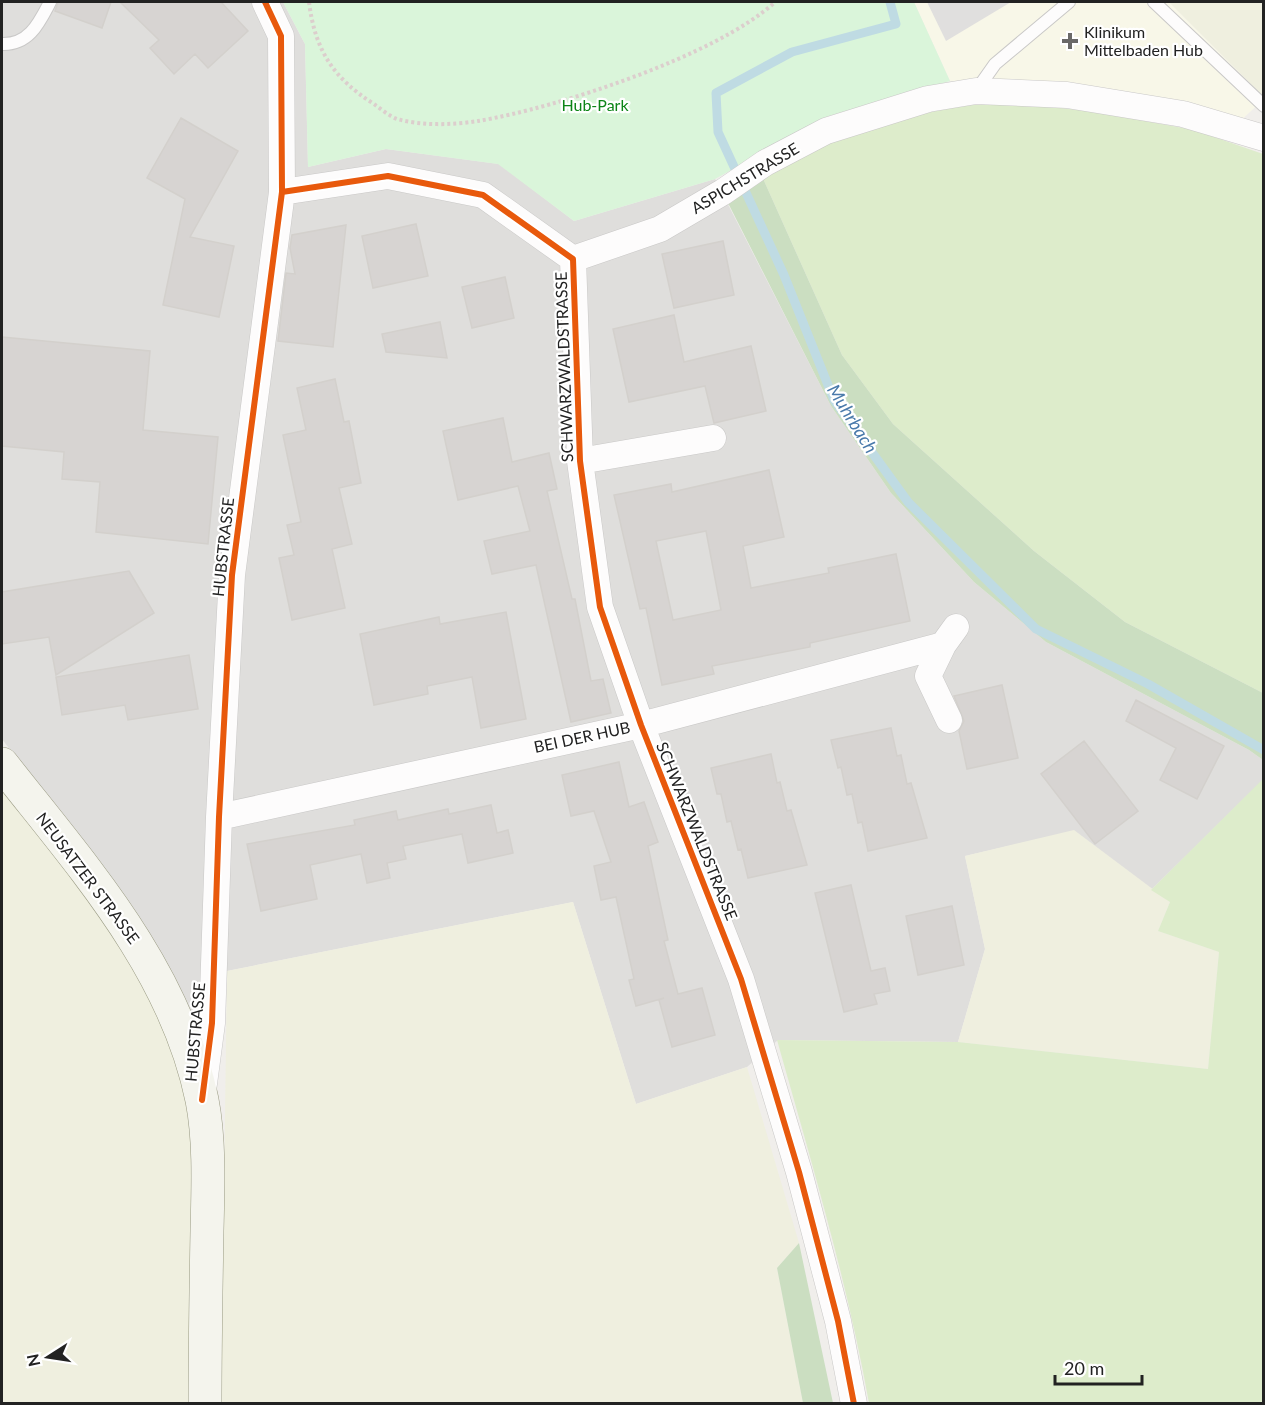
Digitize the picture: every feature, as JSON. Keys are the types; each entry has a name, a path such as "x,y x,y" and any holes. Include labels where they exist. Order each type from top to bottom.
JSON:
{"main road":[{"name":"NEUSATZER STRASSE","path":"2,764 102,892 145,956 179,1022 202,1100"},
{"name":"HUBSTRASSE","path":"202,1100 208,1181 205,1404"}],"street":[{"name":"HUBSTRASSE","path":"202,1100 212,1023 219,817 232,575 282,192 281,36 265,2"},
{"name":"ASPICHSTRASSE","path":"573,259 660,229 723,192 765,163 826,131 928,99 976,91 1066,95 1171,112 1263,138"},
{"path":"282,192 388,176 483,195 573,259"},
{"name":"SCHWARZWALDSTRASSE","path":"573,259 580,461 600,607 641,725 741,979 799,1172 838,1321 854,1404"},
{"name":"SCHWARZWALDSTRASSE","path":"580,461 713,438"},
{"name":"BEI DER HUB","path":"219,817 641,725 949,636 928,676 949,720"}],"lane":[{"path":"2,45 12,45 34,32 50,2"},
{"path":"976,91 995,64 1069,2"},
{"path":"1154,2 1263,105"}],"path":[{"path":"309,2 316,38 331,68 354,91 395,118 441,124 478,121 549,104 658,67 716,40 763,13 776,2"}],"shaded area":[{"path":"2,2 283,2 305,44 308,167 386,149 499,164 574,221 715,179 831,406 891,493 974,582 1046,642 1249,750 1263,760 1264,779 1151,890 1074,831 965,856 985,949 958,1042 778,1040 747,1067 636,1104 573,902 227,971 192,1015 57,812 2,739"},
{"name":"Klinikum Mittelbaden Hub","path":"914,2 1169,2 1263,96 1263,100 1238,123 1032,81 950,81"},
{"path":"927,2 1011,2 946,41"}],"green space":[{"name":"Hub-Park","path":"283,2 914,2 950,81 829,116 715,179 574,221 498,164 386,149 308,167 305,44"},
{"path":"1169,2 1263,2 1263,96"},
{"path":"1007,102 1096,112 1194,130 1263,154 1263,693 1125,622 1034,551 893,424 842,355 761,174 820,147 881,125 943,110"},
{"path":"761,174 842,355 893,424 1034,551 1125,622 1263,693 1263,760 1249,750 1046,642 974,582 891,493 831,406 726,199"},
{"path":"1263,779 1263,1403 869,1403 839,1266 777,1040 958,1042 1208,1069 1219,952 1158,931 1170,902 1151,890"},
{"path":"2,789 102,917 144,982 168,1035 190,1111 198,1183 193,1403 2,1403"},
{"path":"1074,830 1170,902 1158,931 1219,952 1208,1069 958,1042 985,949 965,856"},
{"path":"573,902 636,1104 747,1067 799,1243 777,1268 803,1403 221,1404 227,971"},
{"path":"799,1243 833,1403 803,1403 777,1268"}],"building":[{"path":"58,2 111,2 102,28 55,11"},
{"path":"120,2 221,2 248,31 208,68 195,54 174,74 150,48 159,40"},
{"path":"181,118 238,151 190,237 234,246 219,317 163,305 185,199 147,178"},
{"path":"416,224 428,276 373,288 362,236"},
{"path":"346,225 333,347 278,341 286,273 295,274 290,248 292,235"},
{"path":"723,241 734,295 674,308 662,254"},
{"path":"505,277 514,318 472,328 462,287"},
{"path":"674,315 684,362 751,346 766,411 714,423 705,386 629,402 613,329"},
{"path":"440,322 447,358 386,352 382,334"},
{"path":"2,337 150,351 143,430 218,437 208,544 96,532 100,482 62,479 64,452 2,446"},
{"path":"335,379 344,422 349,421 361,483 339,488 352,544 332,549 345,608 292,620 279,558 294,555 287,525 301,522 283,435 306,430 297,388"},
{"path":"503,418 512,462 549,453 557,489 547,491 572,599 575,599 591,681 603,679 611,713 571,722 536,565 492,574 484,541 530,531 518,486 458,500 443,431"},
{"path":"769,470 784,537 743,546 751,588 829,573 828,568 896,554 910,621 810,643 810,647 712,666 714,674 662,685 646,608 640,609 614,495 671,484 672,492","holes":["706,531 721,610 673,620 656,541"]},
{"path":"129,571 154,613 56,675 49,637 2,644 2,592"},
{"path":"506,612 526,719 481,728 472,677 427,686 428,694 374,705 360,634 439,617 440,624"},
{"path":"189,655 198,709 128,720 125,705 62,715 56,677"},
{"path":"1002,685 1018,758 967,769 959,731 964,721 954,696"},
{"path":"1136,700 1224,746 1197,799 1160,780 1176,748 1126,721"},
{"path":"891,728 897,756 901,755 907,784 911,783 927,838 868,851 862,822 858,823 852,794 847,795 841,767 838,768 831,740"},
{"path":"1084,741 1138,811 1095,844 1041,774"},
{"path":"771,754 777,783 780,782 787,811 791,810 807,865 748,878 741,849 738,850 731,821 727,822 721,794 717,794 711,768"},
{"path":"619,762 629,807 644,802 658,842 648,846 668,940 664,941 678,994 702,988 715,1035 672,1047 659,1000 664,998 636,1006 629,980 634,979 616,897 601,900 594,866 611,862 594,811 571,816 562,775"},
{"path":"491,805 497,833 508,830 513,853 468,863 462,834 403,846 406,859 387,863 390,878 367,883 361,854 310,865 317,899 261,911 247,844 355,825 354,820 396,811 398,820 448,809 449,814"},
{"path":"851,885 871,971 885,968 890,991 874,994 877,1004 844,1012 815,893"},
{"path":"952,906 964,965 918,975 906,916"}],"waterway":[{"name":"Muhrbach","path":"890,2 896,24 792,52 716,93 718,132 784,275 834,400 908,502 1036,629 1148,684 1264,750"}],"cycle path":[{"path":"202,1100 212,1023 219,817 232,575 282,192 281,36 265,2"},
{"path":"282,192 388,176 483,195 573,259 580,461 600,607 641,725 741,979 799,1172 838,1321 854,1404"}],"place":[{"name":"Klinikum Mittelbaden Hub","path":"1070,41"}]}
